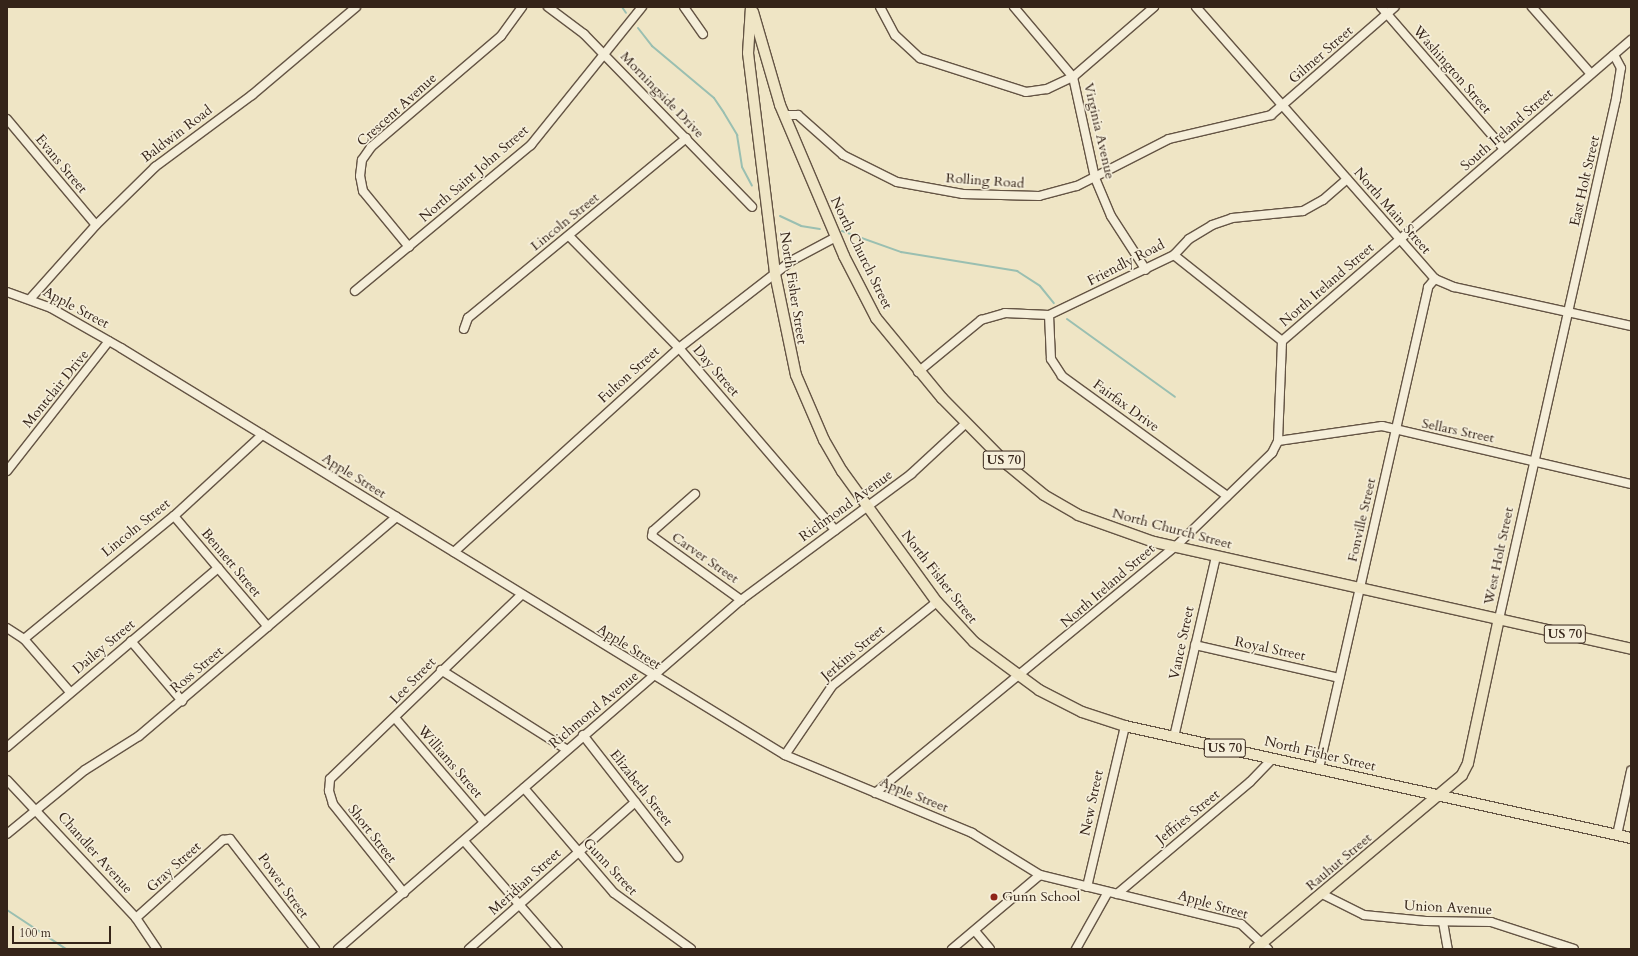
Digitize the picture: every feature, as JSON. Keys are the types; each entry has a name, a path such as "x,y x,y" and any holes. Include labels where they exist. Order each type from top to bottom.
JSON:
{"main road":[{"name":"North Church Street","path":"751,7 784,115 836,237 876,318 918,372 966,423 1021,476 1063,507 1124,533 1216,556 1360,586 1631,649"},
{"name":"North Fisher Street","path":"751,7 748,53 775,274 785,335 805,399 831,453 866,506 937,602 974,642 1018,678 1082,712 1125,726 1631,838"},
{"name":"West Holt Street","path":"1439,796 1462,775 1468,763 1500,618"},
{"name":"Rauhut Street","path":"1262,947 1322,894 1439,796"}],"street":[{"name":"Baldwin Road","path":"30,299 96,225 161,162 252,94 356,7"},
{"name":"Crescent Avenue","path":"409,247 363,191 360,176 362,160 371,147 501,36 522,7"},
{"name":"Morningside Drive","path":"548,7 604,54 752,207"},
{"name":"North Saint John Street","path":"355,291 530,145 642,7"},
{"path":"684,7 702,34"},
{"path":"880,7 901,43 928,62 1020,92 1047,90 1072,77 1154,7"},
{"name":"Virginia Avenue","path":"1014,7 1072,77 1094,178 1114,221 1146,270"},
{"name":"North Main Street","path":"1196,7 1399,240 1435,279 1454,287 1631,326"},
{"name":"Washington Street","path":"1381,7 1504,149"},
{"name":"Gilmer Street","path":"1282,105 1395,7"},
{"path":"1532,7 1591,74"},
{"name":"South Ireland Street","path":"1399,240 1631,40"},
{"name":"East Holt Street","path":"1568,313 1621,76 1614,55"},
{"name":"Rolling Road","path":"784,115 801,117 854,162 911,186 963,194 1026,197 1058,192 1094,178 1169,139 1261,120 1282,105"},
{"name":"Evans Street","path":"7,119 96,225"},
{"name":"Lincoln Street","path":"464,329 468,318 686,138"},
{"name":"Friendly Road","path":"918,372 980,320 1005,313 1049,315 1146,270 1174,255 1189,239 1220,222 1296,213 1311,208 1347,179"},
{"name":"Day Street","path":"569,236 679,348 835,530"},
{"name":"Fulton Street","path":"454,552 679,348 802,254 836,237"},
{"name":"North Ireland Street","path":"875,793 1018,678 1176,546 1272,453 1278,441 1282,341 1399,240"},
{"path":"1174,255 1282,341"},
{"name":"Fonville Street","path":"1319,768 1428,287 1435,279"},
{"name":"Apple Street","path":"7,292 30,299 109,341 454,552 653,677 785,755 972,833 1040,875 1241,924 1262,947"},
{"name":"West Holt Street","path":"1500,618 1533,462 1568,313"},
{"name":"Fairfax Drive","path":"1049,315 1049,353 1062,376 1227,496"},
{"name":"Montclair Drive","path":"7,471 109,341"},
{"name":"Richmond Avenue","path":"338,949 464,841 566,749 653,677 741,600 911,474 966,423"},
{"name":"Sellars Street","path":"1278,441 1380,426 1395,431 1631,484"},
{"name":"Lincoln Street","path":"24,639 174,516 262,435"},
{"name":"Carver Street","path":"695,494 653,531 653,538 741,600"},
{"name":"Bennett Street","path":"174,516 268,627"},
{"name":"Ross Street","path":"7,834 85,770 139,736 182,701 396,517"},
{"name":"Vance Street","path":"1174,737 1216,556"},
{"name":"Dailey Street","path":"7,747 218,568"},
{"name":"Lee Street","path":"329,786 337,769 396,718 441,670 521,595"},
{"name":"Jerkins Street","path":"785,755 832,686 937,602"},
{"path":"7,628 24,639 70,692"},
{"path":"132,641 182,701"},
{"name":"Royal Street","path":"1195,645 1339,678"},
{"path":"441,670 566,749"},
{"name":"Williams Street","path":"396,718 484,822"},
{"name":"New Street","path":"1087,887 1125,726"},
{"name":"Elizabeth Street","path":"583,735 678,857"},
{"name":"Jeffries Street","path":"1117,894 1250,782 1273,758"},
{"path":"1617,835 1631,770"},
{"name":"Chandler Avenue","path":"7,780 37,809 136,918 156,949"},
{"name":"Short Street","path":"329,786 336,808 404,893"},
{"name":"Gunn Street","path":"524,788 578,852 625,904 691,949"},
{"name":"Meridian Street","path":"469,949 634,802"},
{"name":"Gray Street","path":"136,918 223,840 230,839"},
{"name":"Power Street","path":"230,839 315,949"},
{"path":"464,841 520,903 558,949"},
{"path":"952,949 1040,875"},
{"path":"1076,949 1108,892"},
{"name":"Union Avenue","path":"1322,894 1364,915 1443,922 1482,921 1505,925 1574,949"},
{"path":"1443,922 1448,949"},
{"path":"975,931 990,949"}],"waterway":[{"path":"622,7 626,13"},
{"path":"638,28 652,46 714,98 737,135 742,167 752,186"},
{"path":"780,216 801,226 820,229"},
{"path":"842,231 901,252 1017,271 1040,286 1054,303"},
{"path":"1067,319 1175,397"},
{"path":"7,910 66,949"}],"place":[{"name":"Gunn School","path":"994,897"}]}
